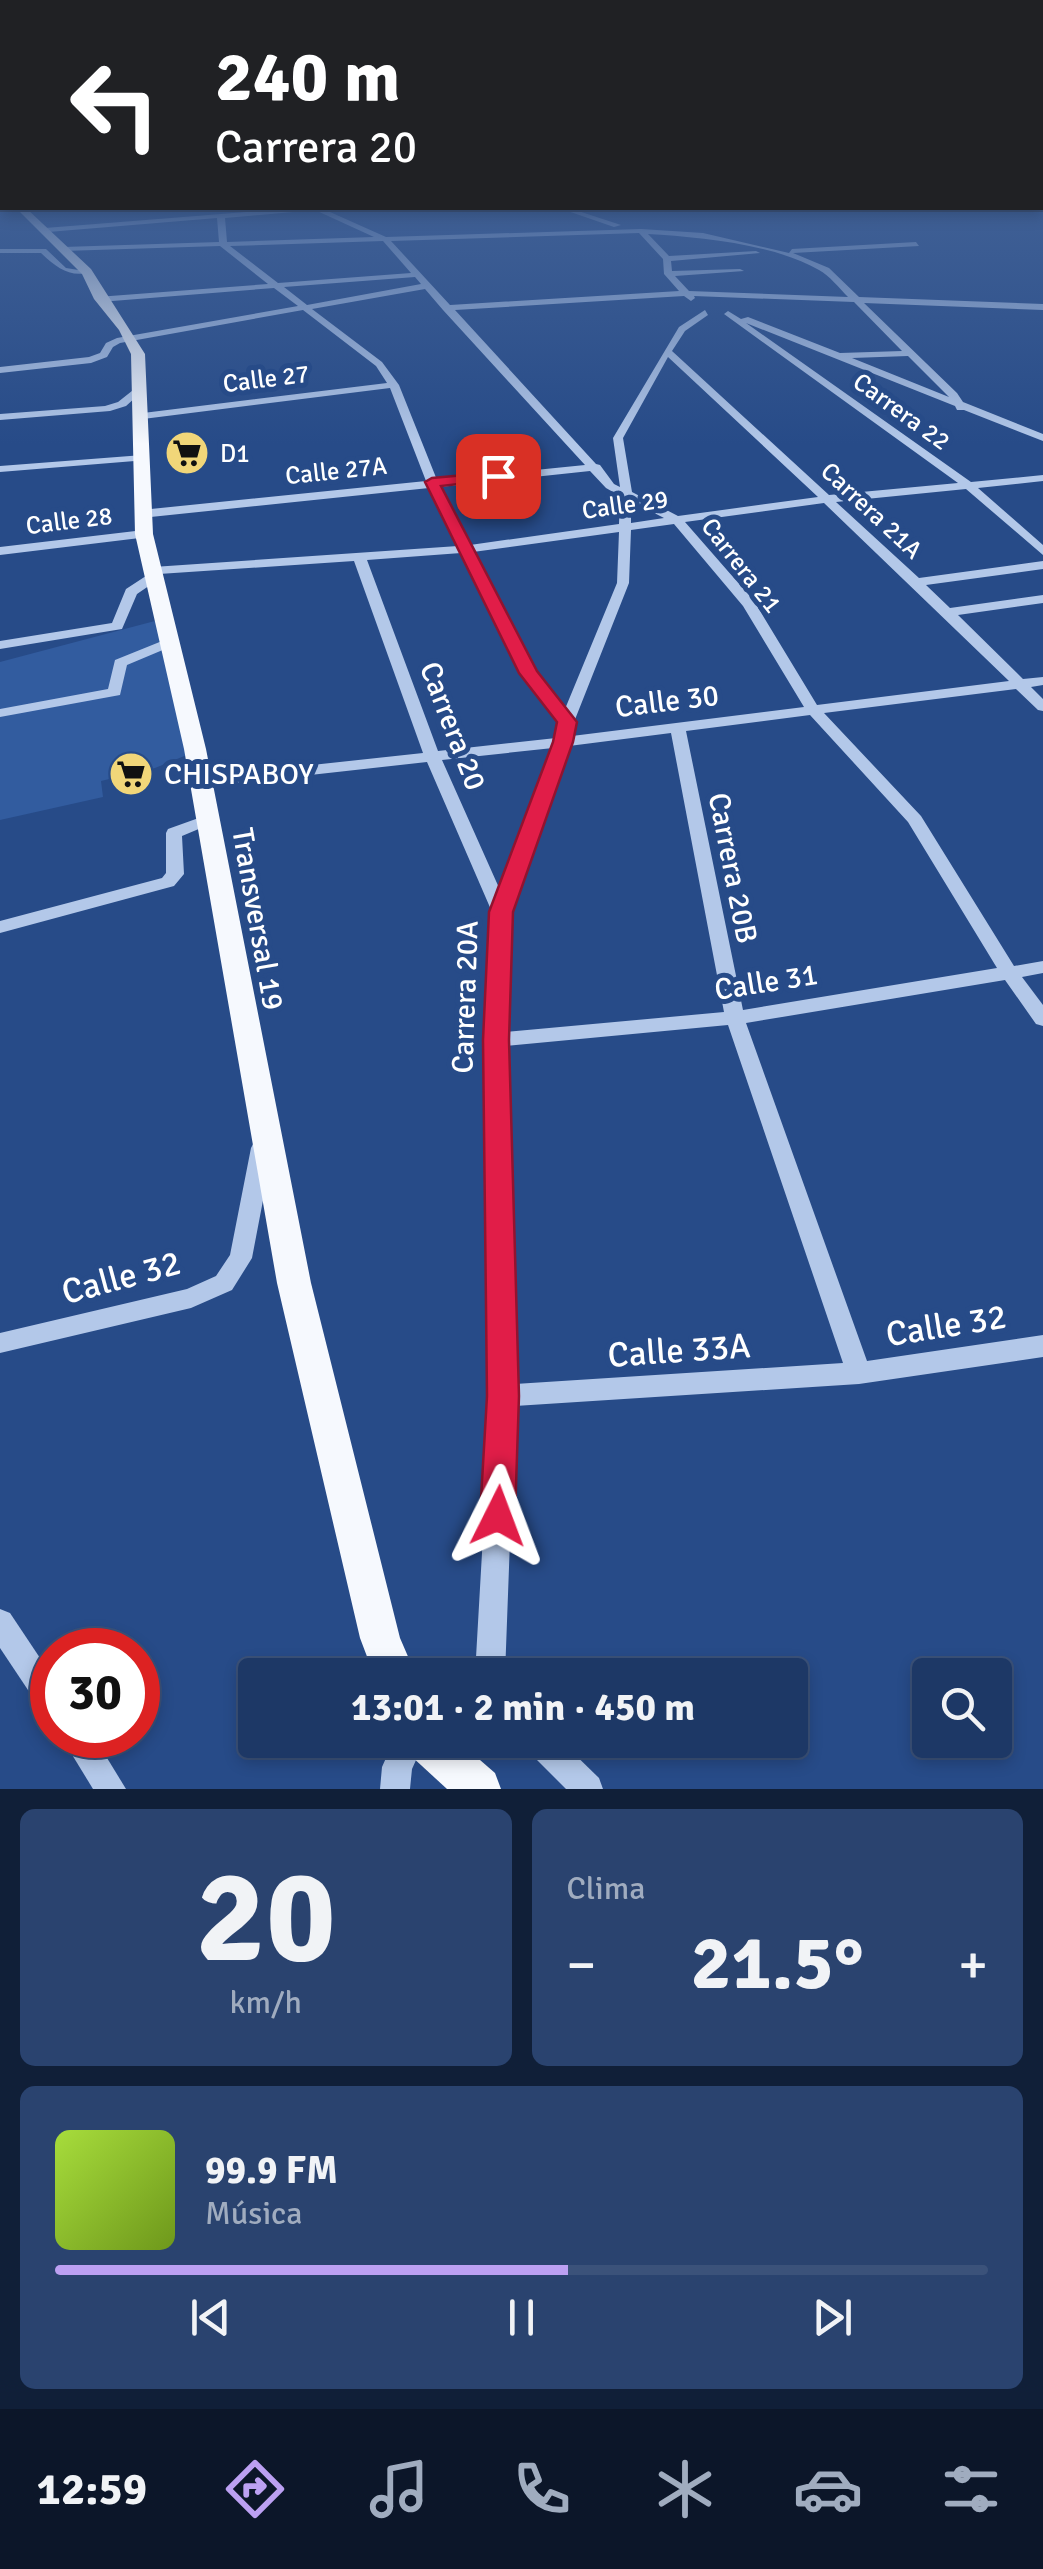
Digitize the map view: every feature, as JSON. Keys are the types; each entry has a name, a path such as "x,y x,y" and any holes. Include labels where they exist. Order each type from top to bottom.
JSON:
{"main road":[{"name":"Transversal 19","path":"89,276 138,354 144,416 142,524 201,782 294,1283 388,1658"}],"street":[{"path":"267,276 378,364 394,385 432,482 528,673 567,722"},
{"name":"Carrera 21","path":"417,276 610,486 677,520 749,604 813,710 916,819 1009,972 1043,1019"},
{"path":"670,276 705,313 759,322 1043,438"},
{"path":"832,276 962,408"},
{"path":"100,298 420,280"},
{"path":"1,372 98,358 109,345 132,339 308,310 420,280"},
{"path":"446,308 686,293 1043,308"},
{"name":"Carrera 20A","path":"491,1658 503,1396 496,1040 501,912 567,722 623,583 625,494 618,438 666,351 682,330 705,313"},
{"name":"Carrera 22","path":"728,314 968,486 1043,551"},
{"path":"256,319 261,333"},
{"name":"Carrera 21A","path":"666,351 916,582 1043,707"},
{"path":"836,356 911,354"},
{"name":"Calle 27","path":"144,416 394,385"},
{"path":"0,417 106,409 122,404 142,386"},
{"path":"0,469 143,458"},
{"name":"Calle 27A","path":"142,524 432,482 596,467"},
{"name":"Calle 29","path":"153,574 466,549 828,500 1043,478"},
{"name":"Calle 28","path":"0,552 142,524"},
{"name":"Carrera 20","path":"359,556 434,758 501,912"},
{"path":"916,582 1043,565"},
{"path":"0,645 117,626 131,592 153,574"},
{"path":"947,613 1043,598"},
{"path":"0,713 116,692 120,662 172,642"},
{"name":"Calle 30","path":"201,782 434,758 1043,681"},
{"name":"Carrera 20B","path":"678,728 735,1018"},
{"path":"0,927 168,882 174,874 174,833 207,820"},
{"name":"Calle 31","path":"496,1040 735,1018 1043,967"},
{"path":"735,1018 860,1373"},
{"name":"Calle 32","path":"0,1343 191,1298 224,1283 241,1258 264,1135"},
{"name":"Calle 32","path":"860,1373 1043,1346"},
{"name":"Calle 33A","path":"503,1396 860,1373"},
{"path":"0,1623 30,1669"},
{"path":"90,1758 111,1789"},
{"path":"396,1789 402,1758"},
{"path":"558,1758 588,1789"}],"shaded area":[{"path":"170,617 199,750 155,768 101,781 103,797 0,820 0,662"}],"place":[{"name":"D1","path":"187,453"},
{"name":"CHISPABOY","path":"131,774"}],"route":[{"path":"498,476 432,482 528,673 567,722 501,912 496,1040 503,1396 498,1516"}]}
